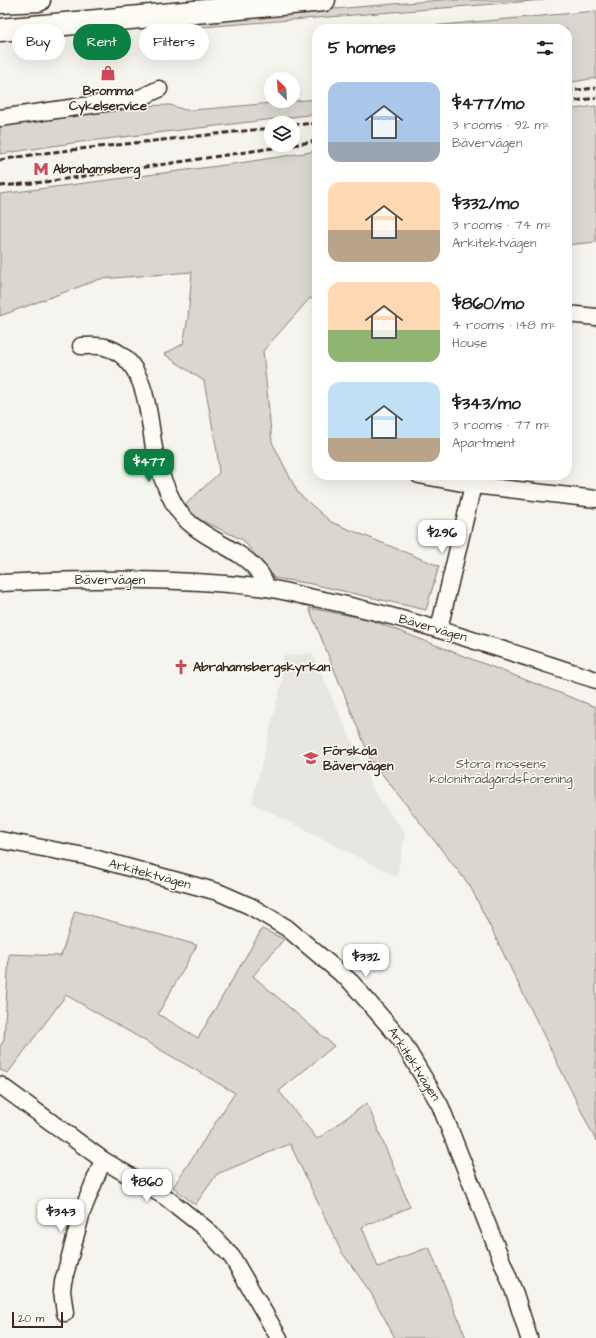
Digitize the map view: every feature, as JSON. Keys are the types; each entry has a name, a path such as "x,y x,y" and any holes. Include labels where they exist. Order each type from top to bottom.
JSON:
{"main road":[{"path":"0,2 39,0"},
{"path":"0,30 324,0"}],"street":[{"path":"0,118 140,98 159,89"},
{"path":"572,315 596,317"},
{"path":"81,346 104,346 118,353 137,372 149,415 156,459 163,480 175,504 192,526 243,558 260,572 267,588"},
{"path":"446,480 473,485 596,499"},
{"path":"439,629 473,485"},
{"name":"Bävervägen","path":"0,583 61,580 166,580 267,588 354,606 439,629 596,680"},
{"name":"Arkitektvägen","path":"0,840 90,857 218,892 250,906 287,928 351,982 402,1041 440,1105 515,1294 529,1338"},
{"path":"0,1085 103,1160 164,1196 208,1231 232,1257 279,1338"},
{"path":"65,1313 62,1291 64,1276 82,1212 103,1160"}],"shaded area":[{"name":"Förskola Bävervägen","path":"312,653 375,793 405,833 397,877 252,803 282,681 283,656"}],"green space":[{"path":"441,0 545,0 209,26 209,24 187,24 203,20"},
{"path":"596,11 596,78 572,82 572,24 452,24"},
{"path":"312,99 312,115 264,116 264,120 72,143 0,154 0,125 138,106 170,105 185,110 264,104 264,108 300,108 300,101"},
{"path":"596,106 596,242 572,244 572,109"},
{"path":"312,152 312,299 310,298 263,351 272,442 298,493 331,522 439,566 426,610 312,584 274,578 243,540 190,515 184,506 219,473 217,451 204,381 164,354 183,344 188,318 192,272 100,279 0,316 0,194 233,164"},
{"name":"Stora mossens koloniträdgårdsförening","path":"309,608 368,619 596,707 596,1141 470,886 371,760"},
{"path":"75,911 197,945 158,1014 198,1038 262,929 284,939 253,976 334,1046 279,1091 317,1139 367,1103 410,1207 362,1227 378,1267 429,1247 466,1338 395,1338 371,1293 341,1251 290,1144 217,1174 195,1205 173,1187 235,1093 66,995 8,1073 0,1070 0,1046 4,1040 9,954 61,956"}],"railway":[{"path":"572,90 596,88"},
{"path":"572,101 596,98"},
{"path":"300,124 312,123"},
{"path":"0,160 44,153 264,129"},
{"path":"300,144 312,142"},
{"path":"0,186 45,182 264,149"}],"place":[{"name":"Bromma Cykelservice","path":"108,73"},
{"name":"Abrahamsberg","path":"41,169"},
{"name":"Abrahamsbergskyrkan","path":"181,667"},
{"name":"Förskola Bävervägen","path":"311,758"}]}
